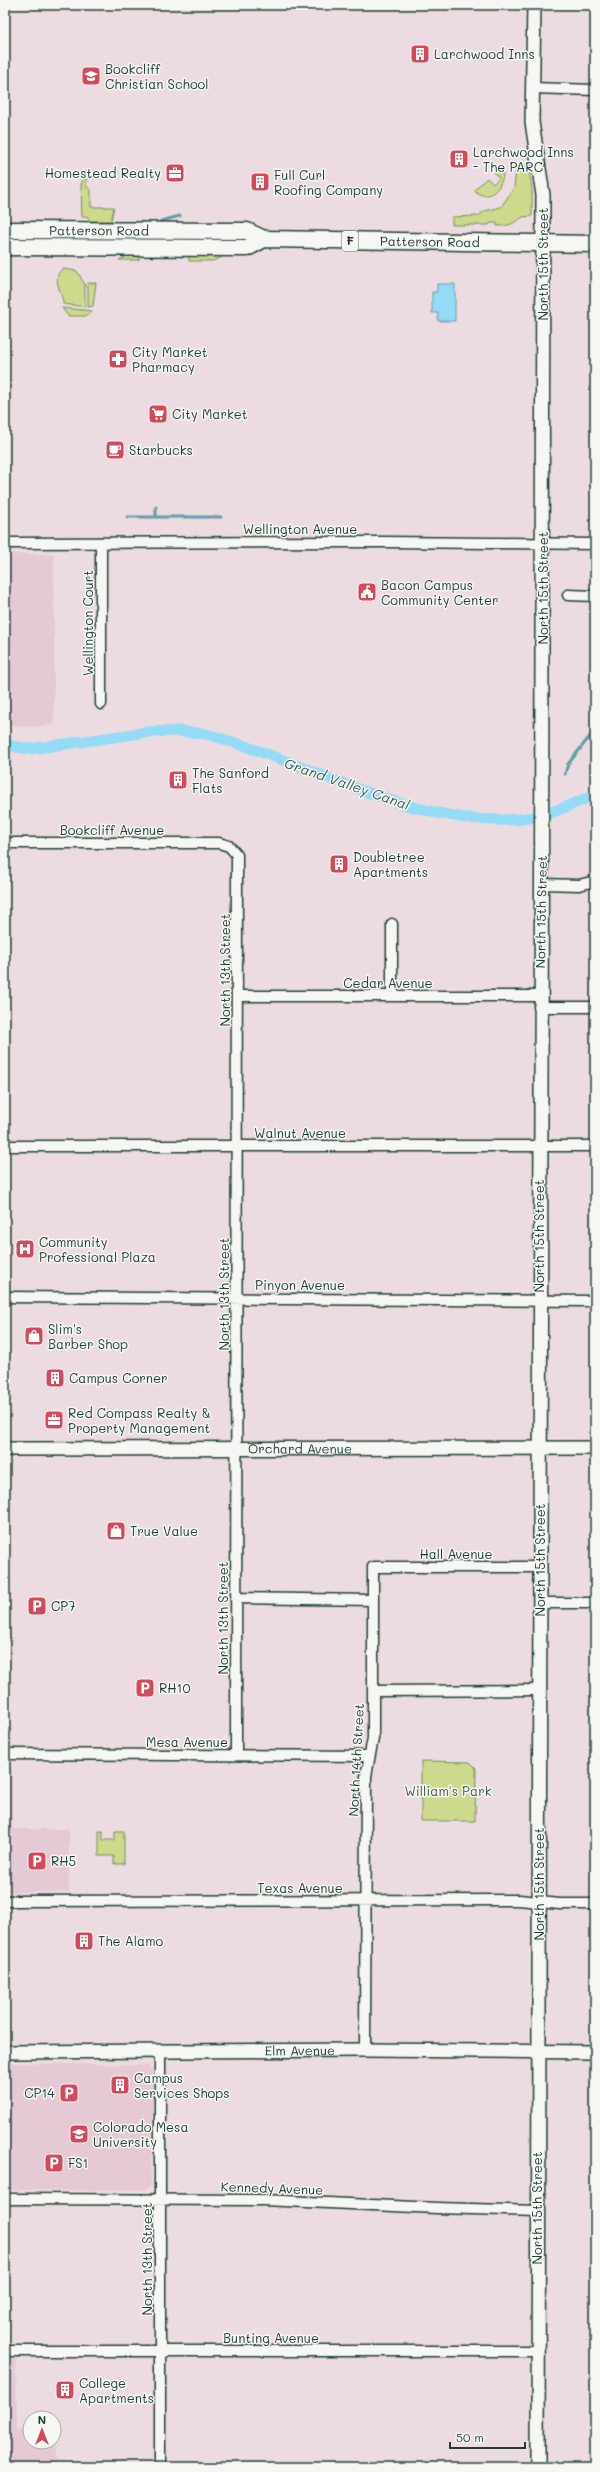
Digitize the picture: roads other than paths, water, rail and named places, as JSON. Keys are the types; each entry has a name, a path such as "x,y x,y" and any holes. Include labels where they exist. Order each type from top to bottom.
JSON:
{"main road":[{"name":"Patterson Road","path":"5,230 247,230 264,239 595,244"},
{"path":"104,247 105,230"},
{"name":"Patterson Road","path":"5,247 247,248 264,239"}],"street":[{"name":"North 15th Street","path":"534,5 532,88 533,136 543,195 542,828 539,1002 540,1690 537,2053 538,2467"},
{"path":"532,88 595,90"},
{"name":"Wellington Avenue","path":"5,543 595,544"},
{"name":"Wellington Court","path":"101,543 101,704"},
{"path":"568,595 595,596"},
{"name":"Bookcliff Avenue","path":"5,843 219,843"},
{"name":"North 13th Street","path":"219,843 229,846 235,851 238,861 236,1755"},
{"path":"541,884 579,884 595,881"},
{"path":"392,924 392,996"},
{"name":"Cedar Avenue","path":"238,996 392,996 539,1002 595,1007"},
{"name":"Walnut Avenue","path":"5,1146 595,1146"},
{"name":"Pinyon Avenue","path":"5,1297 595,1300"},
{"name":"Orchard Avenue","path":"5,1449 595,1448"},
{"name":"Hall Avenue","path":"373,1567 540,1567"},
{"name":"North 14th Street","path":"365,2050 366,1776 373,1738 373,1567"},
{"path":"236,1598 373,1600"},
{"path":"540,1603 595,1603"},
{"path":"373,1691 540,1690"},
{"name":"Mesa Avenue","path":"5,1754 369,1756"},
{"name":"Texas Avenue","path":"5,1901 519,1900 595,1904"},
{"name":"Elm Avenue","path":"5,2052 365,2050 537,2053 595,2052"},
{"name":"North 13th Street","path":"160,2052 160,2467"},
{"name":"Kennedy Avenue","path":"5,2199 282,2200 437,2208 537,2211"},
{"name":"Bunting Avenue","path":"5,2351 538,2351"}],"water":[{"path":"437,284 455,284 455,321 438,321 438,313 432,313 432,292 437,292"}],"waterway":[{"path":"161,221 180,216"},
{"path":"156,507 156,517"},
{"path":"127,517 221,517"},
{"path":"565,774 568,764 595,730"},
{"name":"Grand Valley Canal","path":"5,745 30,749 148,732 178,731 206,734 245,746 366,792 407,805 448,815 489,820 529,818 554,812 595,795"}],"place":[{"name":"Larchwood Inns","path":"420,54"},
{"name":"Bookcliff Christian School","path":"91,76"},
{"name":"Larchwood Inns - The PARC","path":"459,159"},
{"name":"Homestead Realty","path":"175,173"},
{"name":"Full Curl Roofing Company","path":"260,182"},
{"name":"City Market Pharmacy","path":"118,359"},
{"name":"City Market","path":"158,414"},
{"name":"Starbucks","path":"115,450"},
{"name":"Bacon Campus Community Center","path":"367,592"},
{"name":"The Sanford Flats","path":"178,780"},
{"name":"Doubletree Apartments","path":"339,864"},
{"name":"Community Professional Plaza","path":"25,1249"},
{"name":"Slim's Barber Shop","path":"34,1336"},
{"name":"Campus Corner","path":"55,1378"},
{"name":"Red Compass Realty & Property Management","path":"54,1420"},
{"name":"True Value","path":"116,1531"},
{"name":"CP7","path":"37,1606"},
{"name":"RH10","path":"145,1688"},
{"name":"RH5","path":"37,1861"},
{"name":"The Alamo","path":"84,1941"},
{"name":"Campus Services Shops","path":"120,2085"},
{"name":"CP14","path":"69,2093"},
{"name":"Colorado Mesa University","path":"79,2134"},
{"name":"FS1","path":"54,2163"},
{"name":"College Apartments","path":"65,2390"}],"park label":[{"name":"William's Park","path":"448,1791"}]}
